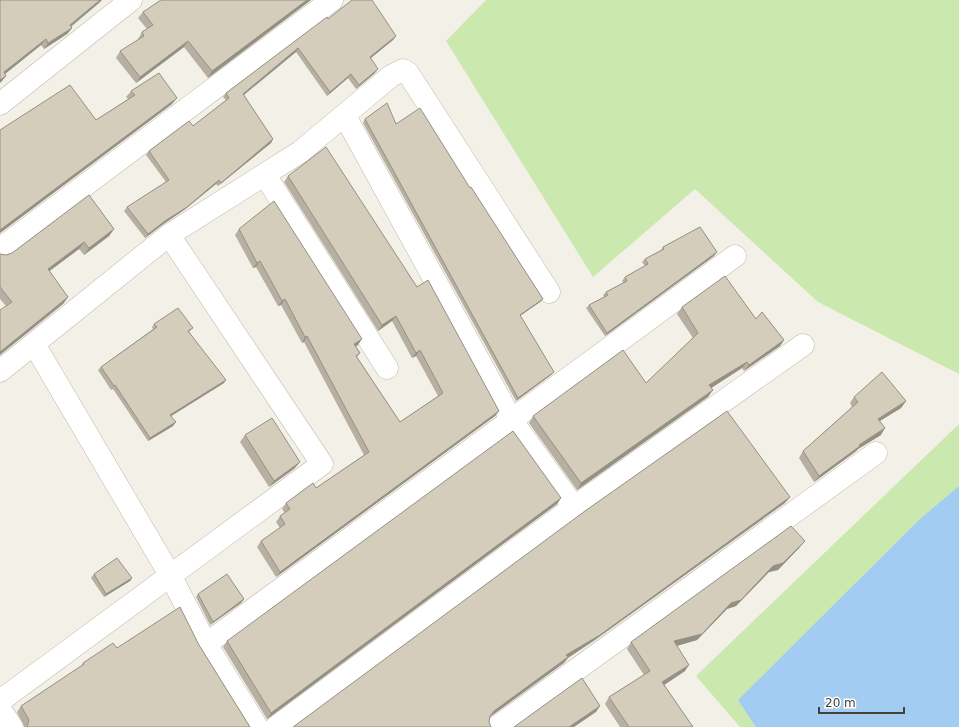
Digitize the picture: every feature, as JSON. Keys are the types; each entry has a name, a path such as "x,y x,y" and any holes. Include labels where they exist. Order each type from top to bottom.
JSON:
{"street":[{"path":"0,249 332,0"},
{"path":"0,104 126,2"},
{"path":"0,371 170,235 300,152 345,116 391,76 403,70 408,73 549,292"},
{"path":"345,116 512,421 574,507"},
{"path":"265,175 387,368"},
{"path":"0,701 322,464 170,235"},
{"path":"206,644 735,256"},
{"path":"34,344 170,575 206,644 257,727"},
{"path":"276,727 574,507 802,345"},
{"path":"497,727 876,453"},
{"path":"0,708 12,727"}],"green space":[{"path":"486,0 959,0 959,374 818,302 695,189 593,277 446,41"},
{"path":"959,424 959,727 740,727 696,676"}],"water":[{"path":"959,486 959,727 756,727 738,700 920,519"}],"building":[{"path":"0,0 100,0 70,25 72,28 48,43 46,39 4,72 6,76 0,80"},
{"path":"161,0 307,0 212,71 188,41 140,77 120,51 144,36 142,32 153,25 143,12"},
{"path":"352,0 372,0 396,36 370,57 378,69 359,85 351,74 330,92 298,48 243,94 273,139 221,183 219,180 187,207 148,234 127,207 169,180 149,151 189,121 193,126 229,98 226,93"},
{"path":"159,73 177,98 0,230 0,130 70,85 96,120 135,95 131,91"},
{"path":"387,103 396,124 420,108 470,188 471,187 543,299 520,315 554,372 518,398 365,119"},
{"path":"326,147 417,287 428,280 499,411 280,572 261,541 285,524 280,516 290,509 286,503 313,483 316,488 369,452 307,336 305,337 285,299 282,301 260,261 257,263 239,229 274,201 362,339 354,344 360,353 356,356 400,422 443,393 420,350 416,353 396,316 382,325 288,176"},
{"path":"89,195 114,229 89,248 84,242 48,269 68,297 0,352 0,310 12,302 0,287 0,254 6,255 12,253"},
{"path":"700,227 717,252 607,333 589,305 608,295 606,292 627,281 625,277 648,264 645,259 664,249 663,247"},
{"path":"725,276 756,319 762,312 784,340 749,365 747,362 709,385 713,390 581,483 533,416 623,350 646,383 698,333 682,307"},
{"path":"178,308 193,328 188,331 226,380 170,415 176,422 150,438 115,385 114,386 101,367 157,327 154,324"},
{"path":"882,372 906,401 878,419 885,428 859,445 860,446 819,476 803,451 858,402 854,397"},
{"path":"727,411 790,497 600,635 566,655 568,657 494,711 490,716 489,722 491,727 293,727 585,511"},
{"path":"272,418 300,462 274,481 245,435"},
{"path":"513,431 561,498 271,713 227,641"},
{"path":"791,526 805,541 783,563 773,566 741,600 731,603 702,634 674,641 689,665 662,682 693,727 629,727 609,697 650,671 631,642"},
{"path":"117,558 132,578 106,594 94,574"},
{"path":"227,574 244,599 213,622 198,594"},
{"path":"180,607 199,645 250,727 27,727 29,720 21,706 113,643 117,648"},
{"path":"582,678 600,706 569,727 514,727"}]}
